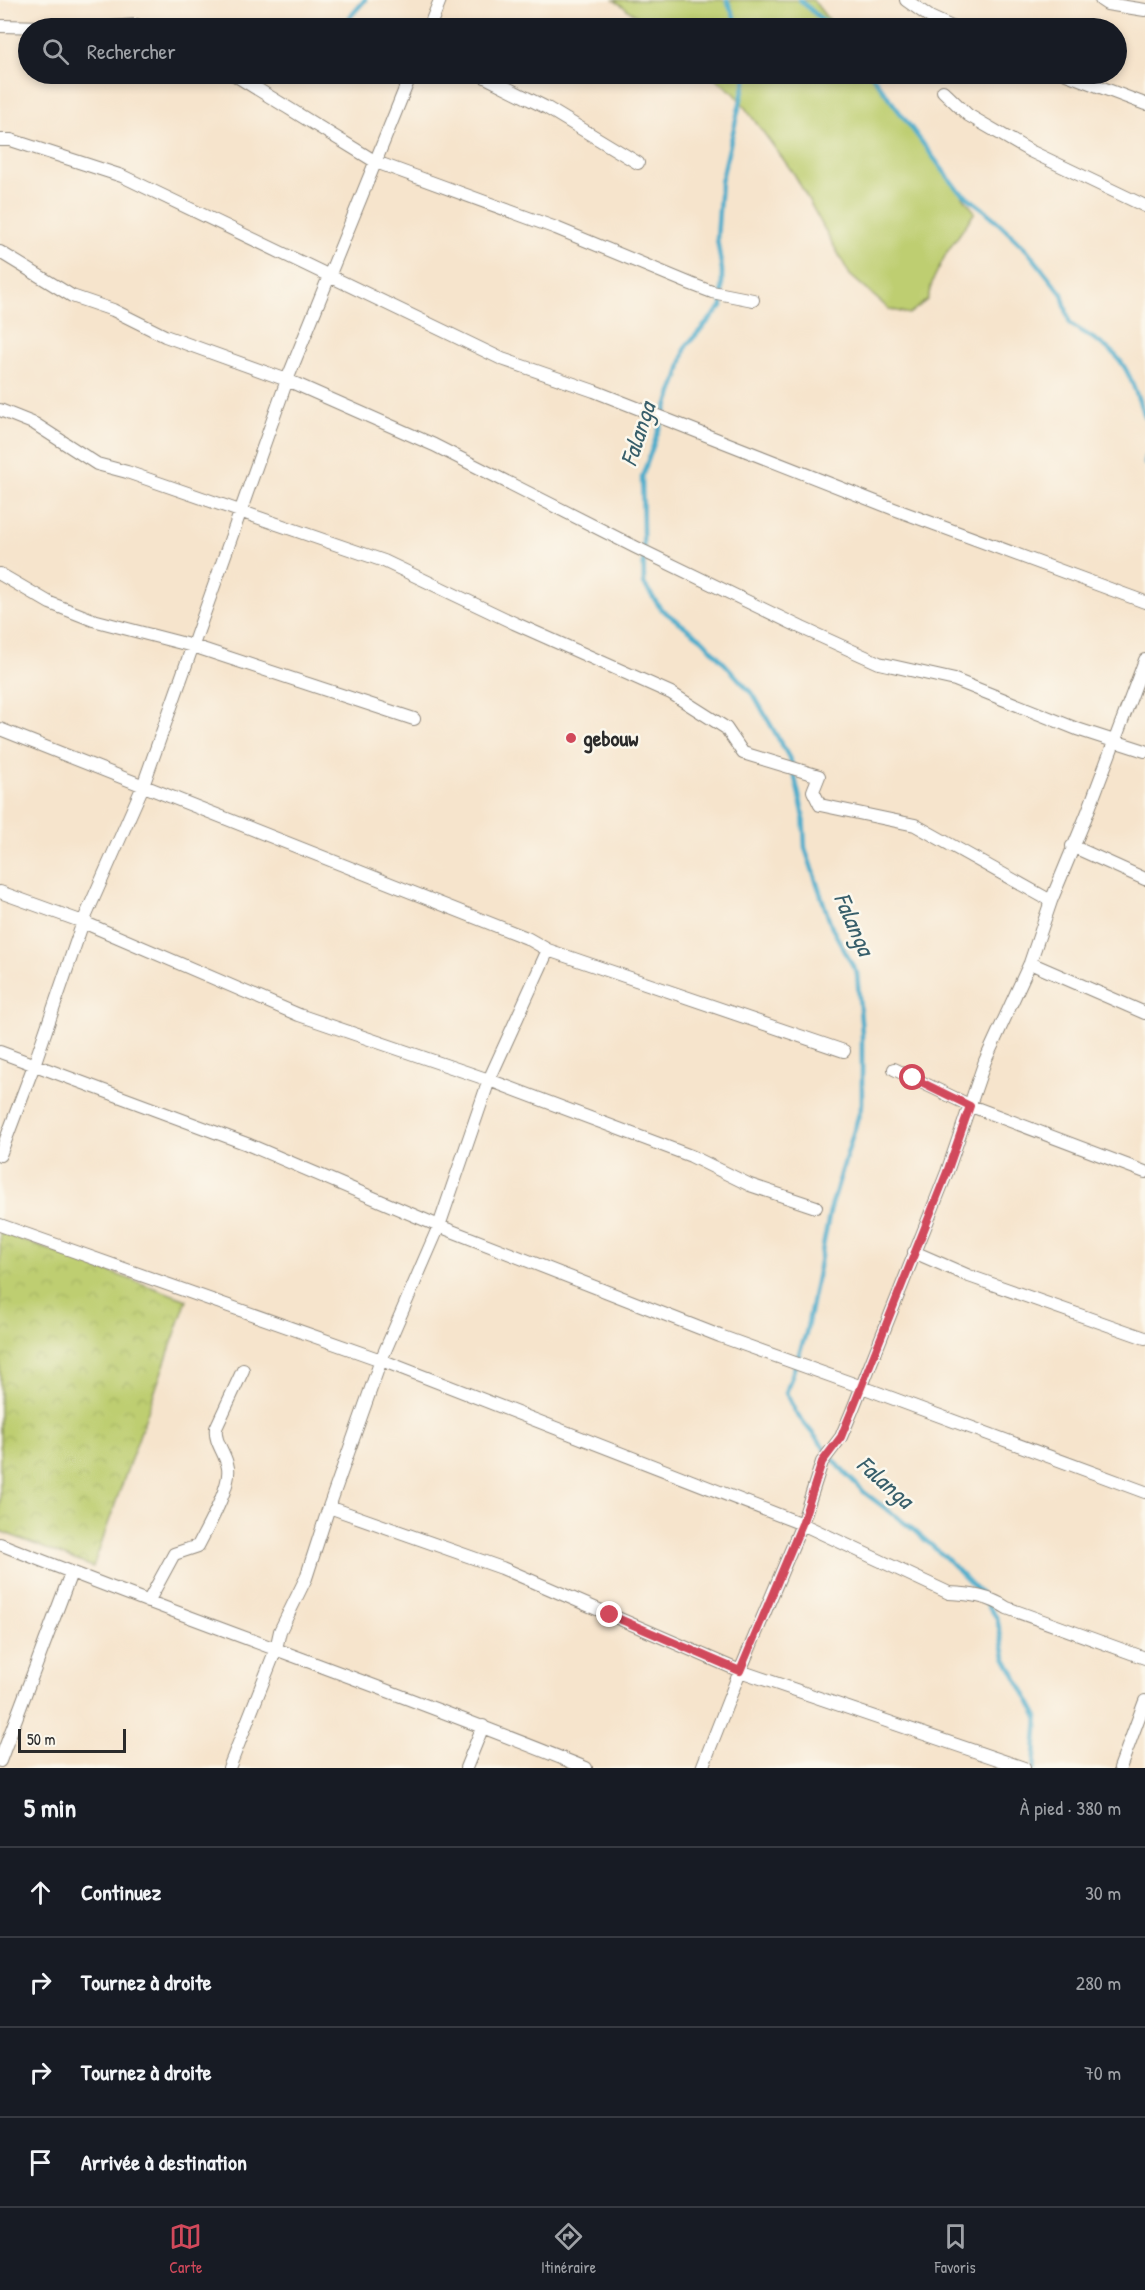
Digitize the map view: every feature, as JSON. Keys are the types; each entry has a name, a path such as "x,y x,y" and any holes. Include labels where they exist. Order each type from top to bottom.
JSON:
{"street":[{"path":"433,18 440,0"},
{"path":"906,0 932,18"},
{"path":"1101,0 1107,4 1145,10"},
{"path":"0,26 18,26"},
{"path":"249,84 376,162 556,228 712,292 753,300"},
{"path":"0,1155 34,1065 83,922 143,786 287,381 407,84"},
{"path":"499,84 547,108 638,164"},
{"path":"1092,84 1145,104"},
{"path":"943,91 968,115 1030,151 1145,206"},
{"path":"0,140 11,140 122,176 502,359 652,413 894,509 1145,602"},
{"path":"0,252 72,296 113,310 165,336 287,381 434,445 635,547 879,663 955,680 1077,729 1145,751"},
{"path":"0,410 35,424 97,464 127,472 384,561 514,623 671,693 726,728 743,753 819,776 813,791 820,805 915,825 1051,901"},
{"path":"0,574 50,603 93,620 193,646 414,719"},
{"path":"702,1768 802,1524 822,1462 841,1437 862,1387 970,1106 985,1061 1030,963 1051,901 1145,660"},
{"path":"0,729 527,938 548,950 844,1051"},
{"path":"1072,846 1145,879"},
{"path":"0,892 83,922 299,1015 489,1080 691,1156 750,1185 816,1207"},
{"path":"229,1768 276,1649 280,1631 306,1578 381,1360 439,1226 489,1080 548,950"},
{"path":"1030,963 1145,1013"},
{"path":"0,1052 247,1144 439,1226 720,1336 1145,1492"},
{"path":"894,1069 970,1106 1145,1172"},
{"path":"0,1225 381,1360 802,1524 949,1593 974,1594 997,1601 1007,1608 1145,1658"},
{"path":"914,1252 969,1276 1145,1338"},
{"path":"148,1602 174,1554 198,1546 224,1488 229,1470 225,1456 214,1437 243,1370"},
{"path":"329,1507 502,1568 740,1671 1024,1768"},
{"path":"0,1544 70,1573 483,1726 586,1768"},
{"path":"0,1761 70,1573"},
{"path":"1120,1768 1145,1701"},
{"path":"466,1768 483,1726"}],"green space":[{"path":"614,0 813,0 827,18 640,18"},
{"path":"722,84 877,84 975,212 947,252 933,280 927,300 909,314 889,309 850,275 794,174 735,94"},
{"path":"0,1232 187,1300 93,1567 0,1531"}],"waterway":[{"path":"350,17 365,0"},
{"name":"Falanga","path":"727,0 735,18"},
{"path":"800,0 820,18"},
{"name":"Falanga","path":"745,84 721,182 717,239 722,270 722,306 686,346 678,376 642,477 644,584 661,609 703,640 755,697 791,761 803,812 805,848 832,928 857,973 862,1033 862,1104 830,1211 806,1333 786,1393 796,1413 843,1471 865,1493 945,1557 981,1594"},
{"path":"878,84 957,189 986,211 1027,250 1062,294 1070,324 1106,347 1122,363 1145,417"},
{"path":"1145,457 1145,464"},
{"name":"Falanga","path":"985,1601 997,1618 1005,1657 1038,1717 1034,1768"}],"place":[{"name":"gebouw","path":"571,738"}],"route":[{"path":"610,1615 740,1671 802,1524 822,1462 841,1437 852,1410 947,1172 970,1106 913,1078"}]}
